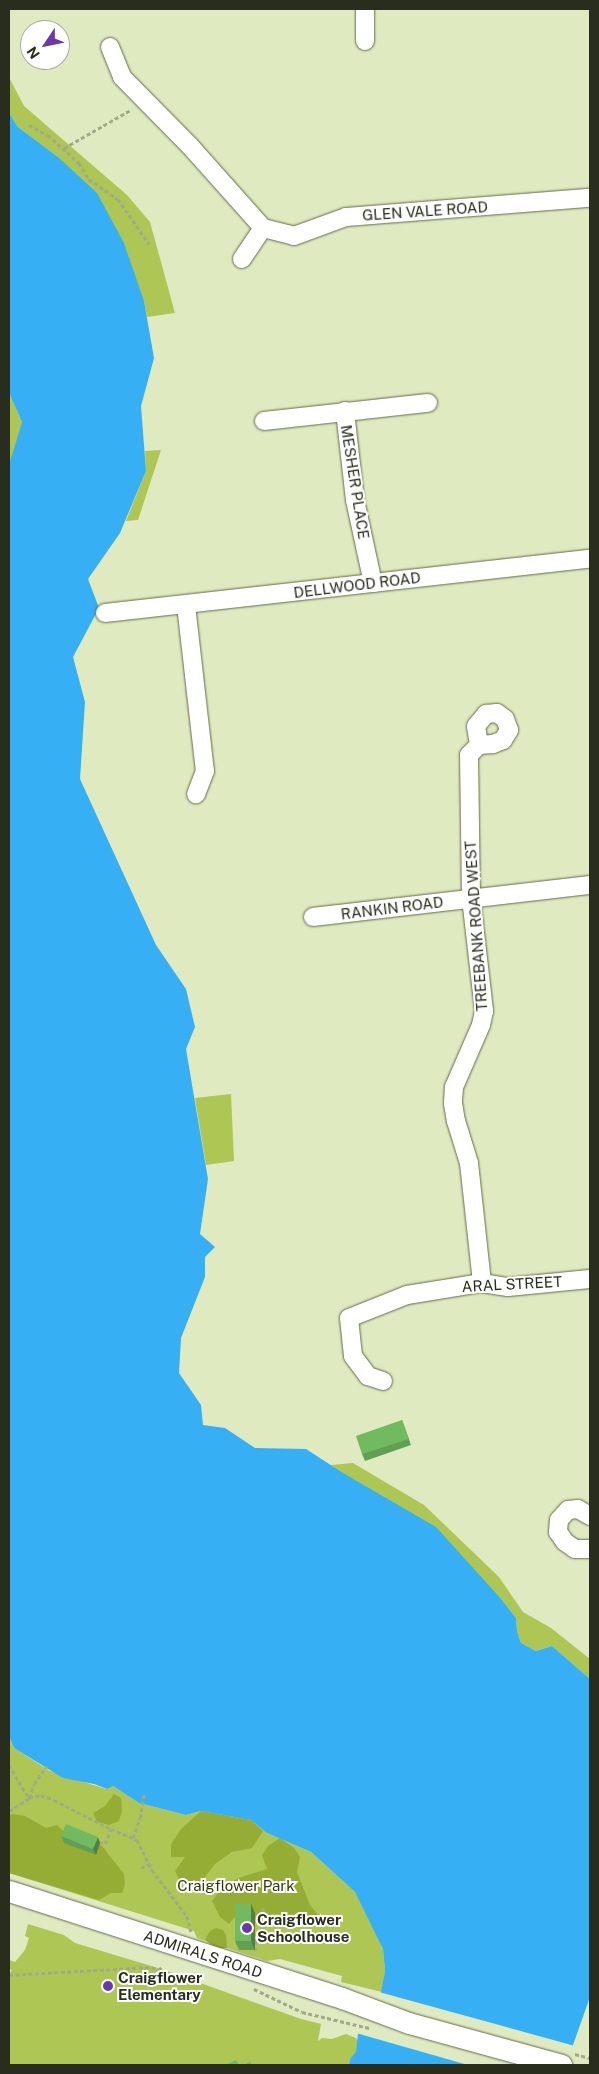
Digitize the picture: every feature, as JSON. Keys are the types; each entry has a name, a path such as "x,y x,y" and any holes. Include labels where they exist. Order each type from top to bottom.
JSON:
{"main road":[{"name":"ADMIRALS ROAD","path":"9,1891 339,2010"},
{"name":"ADMIRALS ROAD","path":"9,1904 339,2010 397,2019 561,2065"}],"street":[{"path":"365,9 365,40"},
{"path":"110,48 122,77 190,146 263,228 242,258"},
{"name":"GLEN VALE ROAD","path":"263,228 294,236 346,217 590,198"},
{"name":"MESHER PLACE","path":"264,421 428,403"},
{"name":"MESHER PLACE","path":"345,411 355,500 373,583"},
{"name":"DELLWOOD ROAD","path":"105,613 590,559"},
{"path":"186,605 205,771 196,794"},
{"name":"TREEBANK ROAD WEST","path":"479,745 469,755 471,898 484,1011 481,1025 454,1087 453,1103 456,1121 469,1163 482,1283"},
{"name":"RANKIN ROAD","path":"313,917 590,885"},
{"name":"ARAL STREET","path":"382,1381 368,1376 353,1356 349,1318 407,1295 482,1283 508,1287 590,1279"},
{"path":"590,1516 578,1508 568,1510 559,1520 558,1532 565,1542 576,1549 590,1549"}],"path":[{"path":"64,148 147,102"},
{"path":"29,126 48,135 64,148 79,163 88,179 118,199 149,244"},
{"path":"9,1765 29,1798"},
{"path":"29,1798 34,1784 47,1766"},
{"path":"133,1838 140,1818 144,1794"},
{"path":"9,1810 29,1798 41,1795 138,1840 150,1864 187,1916 192,1931"},
{"path":"97,1841 106,1844 111,1829"},
{"path":"141,1868 150,1864"},
{"path":"255,1940 263,1938 263,1908"},
{"path":"9,1975 152,1967 158,1970 162,1967"},
{"path":"246,1981 256,1992 293,2006 302,2012 339,2010"}],"green space":[{"path":"9,24 10,79 24,106 127,195 150,222 175,313 147,317 144,301 58,157 18,127 9,113"},
{"path":"9,393 22,422 9,486"},
{"path":"161,450 138,520 126,521 146,471 145,451"},
{"path":"231,1094 234,1161 206,1165 195,1098"},
{"path":"353,1463 424,1505 499,1577 523,1612 551,1628 590,1659 590,1679 552,1646 536,1651 521,1643 517,1631 516,1618 502,1600 331,1465"},
{"name":"Craigflower Park","path":"9,1736 14,1748 50,1771 106,1789 113,1786 139,1803 186,1815 201,1811 251,1820 267,1833 311,1852 355,1892 373,1925 383,1949 385,1971 382,1992 341,1982 342,1976 280,1959 267,1961 197,1938 194,1931 9,1873"},
{"path":"114,1794 121,1798 122,1811 119,1821 109,1825 97,1822 93,1813 105,1806"},
{"path":"201,1811 251,1820 263,1831 252,1848 232,1852 215,1864 202,1881 187,1883 179,1879 175,1871 185,1857 171,1857 171,1844 181,1829"},
{"path":"9,1815 25,1816 46,1828 57,1825 65,1833 102,1846 124,1874 125,1885 122,1893 111,1893 99,1900 9,1873"},
{"path":"280,1838 294,1848 300,1857 297,1872 310,1905 319,1916 311,1919 300,1915 272,1914 256,1920 238,1913 229,1924 220,1917 212,1901 221,1889 238,1878 267,1869 262,1855 268,1846"},
{"name":"Craigflower Elementary","path":"28,1924 64,1935 75,1943 158,1968 158,1972 166,1975 167,1971 301,2019 321,2024 318,2041 322,2038 332,2039 346,2034 356,2038 359,2043 356,2053 350,2059 349,2065 9,2065 9,1974 12,1970 9,1969 9,1960 15,1962 25,1950 29,1938 25,1936"},
{"path":"216,1928 223,1930 226,1935 227,1948 216,1948 205,1940 210,1931"}],"water":[{"path":"9,113 18,127 58,157 97,193 124,243 144,301 154,358 141,406 146,471 120,533 88,579 99,608 73,657 85,702 80,779 156,945 186,989 195,1027 186,1049 208,1179 200,1234 215,1247 205,1257 205,1277 181,1338 179,1373 201,1405 203,1425 225,1428 255,1448 306,1449 343,1473 436,1527 516,1618 517,1631 521,1643 536,1651 552,1646 590,1679 590,1997 573,2045 572,2065 349,2065 350,2059 356,2052 358,2034 379,2003 385,1971 383,1949 355,1892 311,1852 267,1833 251,1820 201,1811 186,1815 139,1803 113,1786 107,1789 94,1784 63,1778 14,1748 9,1736 9,465 22,422 9,393"}],"pier":[{"path":"379,1992 575,2046 574,2065 468,2065 356,2033 366,2014 376,2002"}],"building":[{"path":"402,1420 409,1439 362,1454 356,1436"},
{"path":"66,1824 98,1837 93,1849 61,1836"},
{"path":"235,1904 251,1904 251,1941 235,1941"},
{"path":"236,2060 239,2065 226,2065"}],"place":[{"name":"Craigflower Schoolhouse","path":"247,1928"},
{"name":"Craigflower Elementary","path":"108,1986"}]}
